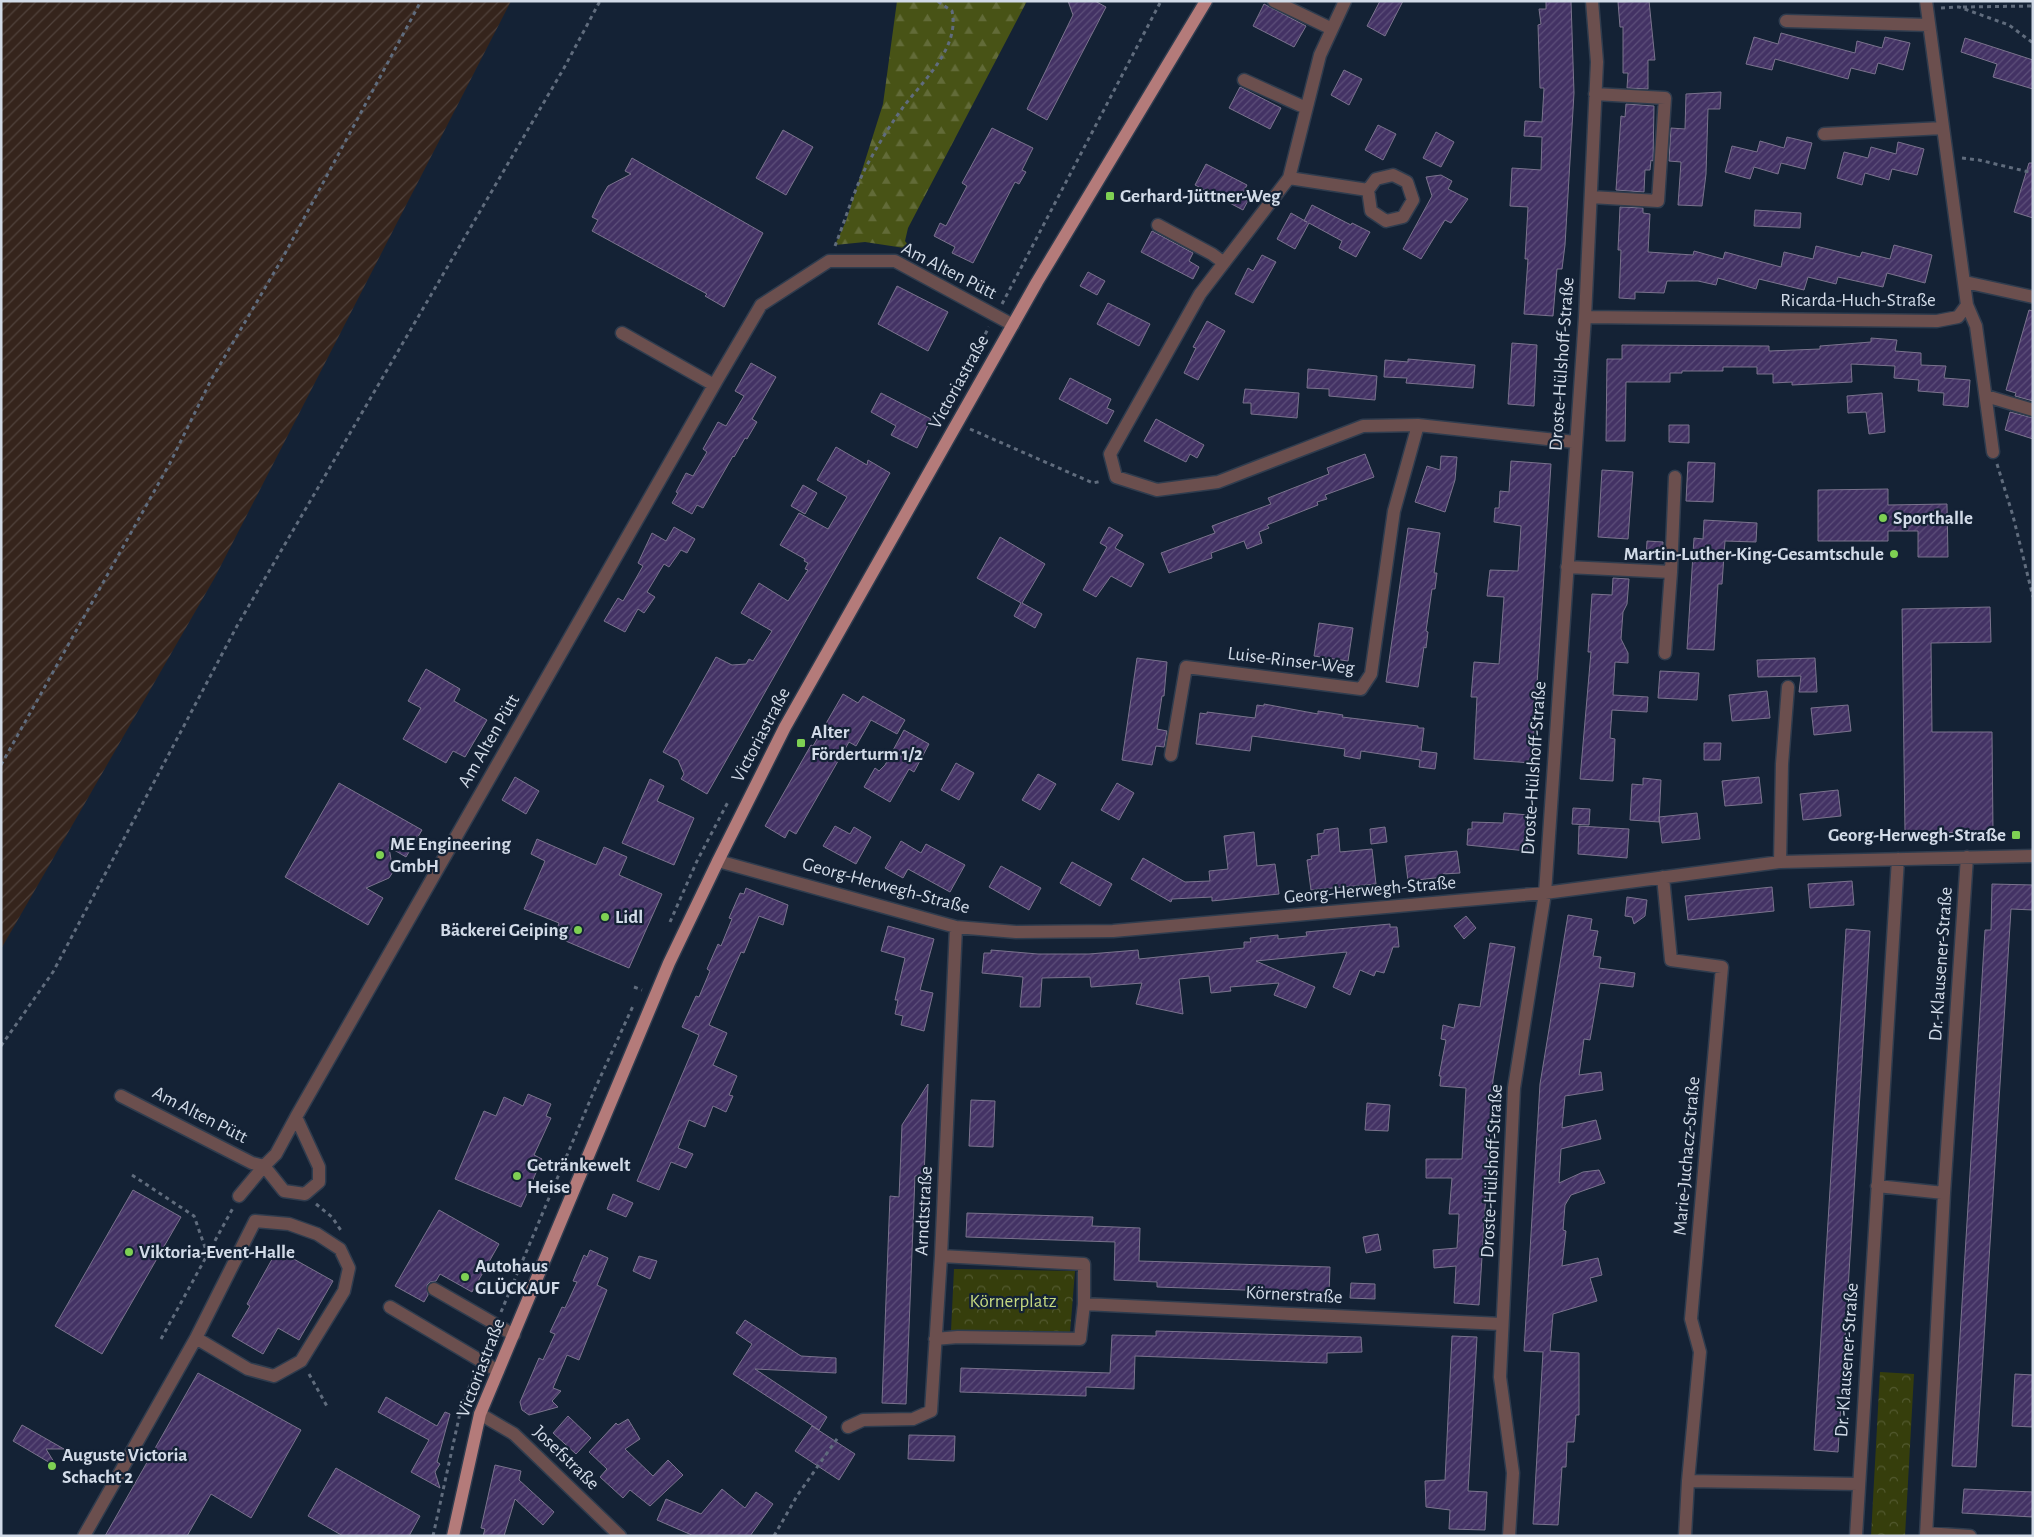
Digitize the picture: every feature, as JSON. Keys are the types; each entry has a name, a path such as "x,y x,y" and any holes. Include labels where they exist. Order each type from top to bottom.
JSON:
{"main road":[{"name":"Victoriastraße","path":"453,1536 480,1414 666,971 718,861 785,727 958,424 1012,325 1206,1"}],"street":[{"path":"1274,1 1332,29"},
{"path":"1345,1 1320,56 1288,178 1200,294 1110,454 1116,477 1156,490 1218,482 1363,426 1418,426 1575,442"},
{"name":"Droste-Hülshoff-Straße","path":"1509,1536 1513,1473 1500,1377 1514,1088 1545,893 1575,442 1586,317 1597,62 1592,1"},
{"path":"1927,5 1967,305 1976,326 1993,452"},
{"path":"1786,21 1930,24"},
{"path":"1244,80 1306,108"},
{"path":"1591,197 1658,201 1665,98 1595,94"},
{"path":"1824,134 1943,128"},
{"path":"1288,178 1368,190"},
{"path":"1158,225 1212,254 1224,263"},
{"name":"Am Alten Pütt","path":"239,1196 276,1154 761,305 829,261 895,260 1012,325"},
{"path":"1965,282 2033,297"},
{"name":"Ricarda-Huch-Straße","path":"1586,317 1937,321 1958,318 1967,305"},
{"path":"622,333 714,385"},
{"path":"1986,396 2033,410"},
{"name":"Luise-Rinser-Weg","path":"1171,755 1186,667 1361,689 1371,674 1394,511 1418,426"},
{"path":"1665,653 1675,476"},
{"path":"1567,567 1671,572"},
{"path":"1780,862 1782,764 1788,687"},
{"name":"Georg-Herwegh-Straße","path":"718,861 956,927 1016,932 1113,931 1545,893 1780,862 2033,856"},
{"name":"Dr.-Klausener-Straße","path":"1926,1534 1944,1193 1967,857"},
{"name":"Dr.-Klausener-Straße","path":"1856,1536 1898,859"},
{"name":"Marie-Juchacz-Straße","path":"1663,877 1671,960 1722,967 1691,1319 1700,1352 1685,1536"},
{"name":"Arndtstraße","path":"848,1428 863,1420 913,1419 931,1411 941,1256 956,927"},
{"name":"Am Alten Pütt","path":"121,1096 252,1163 264,1166"},
{"path":"264,1166 284,1191 305,1194 319,1182 320,1167 296,1117"},
{"path":"1877,1186 1944,1193"},
{"path":"84,1536 196,1338 255,1222 289,1224 317,1234 340,1249 349,1268 344,1291 301,1361 274,1376 248,1369 196,1338"},
{"path":"935,1339 958,1337 1080,1339 1084,1304 1084,1264 941,1256"},
{"path":"434,1289 514,1334"},
{"name":"Körnerstraße","path":"1084,1304 1502,1324"},
{"path":"390,1307 498,1371"},
{"name":"Josefstraße","path":"480,1414 514,1434 620,1536"},
{"path":"1688,1481 1858,1484"},
{"path":"1926,1534 1970,1536"}],"path":[{"path":"1,765 170,463 211,380 282,259 421,1"},
{"path":"1,1046 53,972 237,626 564,68 600,1"},
{"path":"829,261 870,159 903,107 935,68 949,39 955,24 952,11 936,1"},
{"path":"1927,5 1959,7 2033,6"},
{"path":"1959,7 2009,25 2033,43"},
{"path":"1946,156 1980,160 2033,173"},
{"path":"958,424 1093,483 1116,477"},
{"path":"1993,452 2013,516 2033,597"},
{"path":"132,1175 194,1216 208,1253"},
{"path":"161,1339 239,1196"},
{"path":"774,1536 833,1441 848,1428"}],"shaded area":[{"path":"1,1 511,1 214,579 1,949"}],"green space":[{"path":"897,1 1027,1 908,228 905,241 911,249 865,242 835,245 846,221 883,104"},
{"name":"Körnerplatz","path":"954,1269 1075,1271 1070,1333 951,1331"},
{"path":"1880,1372 1914,1374 1905,1536 1871,1536"}],"building":[{"path":"1068,1 1095,1 1106,7 1047,120 1027,109 1073,15"},
{"path":"1380,1 1403,1 1385,36 1367,26"},
{"path":"1546,1 1571,1 1574,93 1565,245 1562,269 1557,269 1553,316 1524,314 1528,259 1525,259 1528,207 1510,206 1512,168 1541,170 1542,137 1524,136 1525,121 1542,122 1544,88 1540,88 1538,25 1541,24 1539,9 1546,9"},
{"path":"1649,1 1655,60 1648,60 1648,89 1627,88 1628,73 1623,73 1623,27 1620,27 1618,2"},
{"path":"1264,4 1306,26 1294,47 1253,26"},
{"path":"1781,33 1855,53 1857,41 1882,48 1885,37 1910,43 1903,70 1878,63 1875,74 1851,68 1848,79 1775,59 1772,70 1746,64 1754,37 1778,44"},
{"path":"1965,38 2033,60 2033,89 1993,77 1997,64 1961,52"},
{"path":"1344,70 1362,79 1349,105 1331,95"},
{"path":"1240,87 1281,108 1270,129 1229,108"},
{"path":"1721,92 1720,109 1708,109 1706,174 1702,206 1678,205 1681,162 1669,161 1671,128 1685,129 1686,94"},
{"path":"1626,104 1654,106 1653,161 1651,160 1650,170 1645,170 1644,192 1616,190 1621,116 1625,117"},
{"path":"1378,125 1396,134 1383,160 1365,150"},
{"path":"992,128 1033,148 1022,170 1026,172 1019,184 1015,182 973,263 952,253 955,247 934,236 940,223 946,226 967,186 962,183"},
{"path":"783,130 813,147 786,195 756,178"},
{"path":"1436,132 1454,142 1441,167 1423,158"},
{"path":"1787,137 1812,143 1805,169 1781,163 1778,174 1754,167 1750,179 1725,172 1732,146 1757,152 1760,141 1784,148"},
{"path":"1898,142 1924,149 1917,175 1892,169 1889,180 1865,173 1862,185 1837,178 1844,152 1868,158 1871,147 1896,154"},
{"path":"632,158 763,233 724,307 705,296 707,294 592,231 598,220 592,217 602,196 608,186 631,174 625,171"},
{"path":"2029,163 2033,163 2033,218 2014,212"},
{"path":"1206,164 1247,185 1243,193 1250,197 1243,210 1195,185"},
{"path":"1441,175 1452,181 1448,189 1468,199 1451,223 1445,220 1421,259 1403,249 1432,196 1426,177"},
{"path":"1312,205 1351,225 1352,223 1370,232 1356,257 1339,248 1342,241 1309,223 1295,249 1277,239 1291,213 1304,220"},
{"path":"1620,207 1643,208 1643,213 1650,214 1648,252 1693,255 1694,251 1723,259 1725,252 1781,267 1784,252 1813,259 1816,246 1860,257 1862,252 1890,259 1894,245 1932,255 1925,283 1887,273 1883,287 1838,277 1836,284 1808,277 1804,290 1759,279 1756,289 1718,278 1716,285 1698,281 1667,281 1664,293 1635,292 1635,299 1619,298 1621,250 1618,250"},
{"path":"1755,210 1801,213 1800,228 1754,226"},
{"path":"1152,231 1193,253 1189,261 1199,267 1193,279 1141,252"},
{"path":"1262,255 1276,262 1253,303 1235,294 1248,268 1253,271"},
{"path":"1088,272 1105,281 1097,295 1080,286"},
{"path":"897,286 948,312 928,351 878,324"},
{"path":"1108,303 1150,324 1139,346 1097,324"},
{"path":"2029,310 2033,311 2033,401 2015,396 2016,393 2006,390"},
{"path":"1207,321 1225,331 1198,380 1184,373 1196,348 1193,347"},
{"path":"1871,338 1897,340 1895,351 1921,353 1921,365 1946,366 1944,378 1970,380 1968,407 1943,405 1944,393 1918,391 1919,380 1894,378 1895,366 1851,364 1852,382 1792,385 1792,382 1773,383 1773,374 1757,374 1757,367 1723,367 1723,371 1682,371 1682,373 1670,373 1670,382 1626,382 1625,441 1606,441 1607,359 1622,359 1622,345 1769,346 1769,351 1820,349 1820,346 1871,342"},
{"path":"1512,343 1537,345 1534,406 1508,404"},
{"path":"1408,359 1475,365 1473,388 1406,383 1407,378 1384,377 1385,360 1408,362"},
{"path":"751,363 776,377 752,419 757,422 747,439 745,438 733,456 703,508 697,505 692,514 672,503 678,493 676,492 686,473 693,476 707,452 703,449 718,422 726,426 744,396 735,391"},
{"path":"1308,369 1377,376 1375,400 1329,396 1329,389 1307,388"},
{"path":"1070,378 1111,399 1107,408 1114,411 1107,424 1059,399"},
{"path":"1245,389 1299,393 1297,418 1251,414 1251,403 1243,403"},
{"path":"881,393 931,419 917,448 891,435 896,426 871,412"},
{"path":"1882,393 1885,432 1869,434 1866,412 1848,413 1847,396"},
{"path":"2010,412 2033,418 2033,439 2005,430"},
{"path":"1156,419 1204,445 1197,458 1190,454 1186,462 1144,441"},
{"path":"1669,425 1689,425 1689,443 1669,442"},
{"path":"836,447 867,465 868,460 890,473 707,794 681,779 684,774 678,760 663,752 716,657 732,665 746,664 749,659 753,661 772,631 741,613 759,583 788,601 808,570 805,569 808,563 804,561 805,559 780,545 799,513 828,529 847,497 817,480"},
{"path":"1365,454 1374,477 1325,495 1327,499 1317,502 1318,505 1267,525 1269,528 1259,532 1262,543 1247,549 1244,541 1211,553 1212,558 1169,573 1161,553 1215,533 1212,526 1271,504 1268,498 1329,474 1327,468"},
{"path":"1441,456 1457,457 1455,480 1445,512 1415,502 1427,466 1440,470"},
{"path":"1511,461 1551,464 1532,763 1474,759 1477,697 1471,697 1474,662 1499,664 1504,597 1487,596 1490,570 1518,571 1521,526 1494,522 1495,508 1499,508 1500,491 1509,492"},
{"path":"1688,462 1715,463 1713,502 1686,501"},
{"path":"1602,470 1633,472 1628,539 1598,537"},
{"path":"803,485 817,493 805,514 791,506"},
{"name":"Sporthalle","path":"1888,489 1888,505 1947,504 1948,557 1918,557 1918,531 1888,531 1888,541 1818,541 1818,490"},
{"path":"1704,520 1757,523 1756,542 1725,541 1722,584 1718,584 1714,650 1687,649 1694,538 1703,539"},
{"path":"674,527 695,539 687,553 681,550 669,567 664,564 647,592 655,597 644,613 638,609 625,632 604,621 618,598 623,601 643,566 638,563 652,533 666,541"},
{"path":"1109,527 1123,535 1115,548 1144,564 1131,587 1111,576 1096,597 1083,590 1107,547 1100,543"},
{"path":"1408,528 1440,533 1434,573 1437,573 1435,589 1432,589 1426,631 1428,632 1426,648 1424,647 1418,687 1386,682"},
{"path":"1000,537 1045,564 1022,603 1042,614 1035,628 1014,616 1021,603 977,578"},
{"path":"1647,541 1663,542 1662,560 1646,559"},
{"path":"1613,578 1629,579 1627,604 1623,612 1621,639 1628,653 1628,663 1615,662 1613,695 1648,697 1647,712 1612,710 1610,738 1615,739 1613,781 1580,779 1591,652 1588,652 1592,594 1612,595"},
{"path":"1990,607 1991,642 1931,643 1932,732 1992,732 1993,832 1905,833 1902,609"},
{"path":"1319,623 1353,628 1348,661 1314,656"},
{"path":"1137,658 1167,662 1164,696 1162,696 1157,729 1167,731 1164,747 1156,746 1152,765 1122,760"},
{"path":"1815,658 1817,692 1799,692 1801,676 1758,677 1757,660"},
{"path":"426,669 460,689 454,701 487,720 465,757 453,751 446,763 403,739 421,708 408,701"},
{"path":"1660,671 1699,673 1697,700 1658,698"},
{"path":"1767,691 1770,718 1732,721 1729,695"},
{"path":"843,694 858,703 863,696 905,720 897,734 871,720 856,746 849,742 796,834 789,830 785,838 765,826 811,745 813,746"},
{"path":"1264,704 1318,714 1318,711 1343,715 1342,717 1424,728 1421,751 1437,753 1435,769 1419,767 1420,760 1361,751 1360,759 1344,756 1345,749 1252,736 1250,751 1196,744 1200,713 1207,714 1207,712 1255,718 1257,705 1264,706"},
{"path":"1848,705 1851,731 1814,735 1811,708"},
{"path":"904,730 929,744 914,772 909,769 890,802 864,787 875,768 879,771 885,765"},
{"path":"1704,743 1721,743 1720,760 1704,760"},
{"path":"956,763 974,773 959,800 941,790"},
{"path":"1038,774 1056,784 1040,810 1022,800"},
{"path":"515,777 539,791 526,814 502,800"},
{"path":"1759,777 1762,803 1725,806 1722,781"},
{"path":"1643,778 1661,780 1659,822 1630,820 1632,784 1643,785"},
{"path":"650,779 664,786 657,801 694,818 674,865 622,843"},
{"name":"ME Engineering GmbH","path":"339,783 422,830 406,857 389,847 393,872 389,878 366,888 383,898 368,925 285,877"},
{"path":"1117,783 1134,793 1119,820 1101,810"},
{"path":"1838,790 1841,816 1803,820 1800,794"},
{"path":"1573,808 1590,809 1589,825 1572,824"},
{"path":"1504,813 1529,815 1527,851 1467,845 1468,829 1472,829 1472,822 1503,823"},
{"path":"1697,813 1700,839 1662,843 1659,817"},
{"path":"835,826 850,834 854,827 871,837 856,864 823,846"},
{"path":"1579,826 1629,829 1627,858 1578,854"},
{"path":"1385,827 1387,842 1371,844 1370,829"},
{"path":"1338,828 1340,852 1372,849 1376,884 1311,890 1307,860 1312,859 1311,856 1319,855 1317,834 1324,833 1324,830"},
{"path":"1254,832 1257,866 1275,864 1279,894 1212,901 1212,897 1172,899 1171,902 1131,879 1143,858 1185,882 1210,881 1209,871 1228,869 1224,836"},
{"path":"537,839 596,865 604,847 627,857 619,875 662,894 629,968 554,936 559,923 524,909 545,861 531,854"},
{"path":"901,841 921,853 926,844 965,865 950,892 908,869 903,878 885,868"},
{"path":"1457,851 1460,873 1443,874 1444,877 1408,881 1405,856"},
{"path":"1072,862 1112,884 1100,906 1060,883"},
{"path":"1001,866 1041,888 1029,910 989,887"},
{"path":"1852,881 1854,905 1810,908 1808,884"},
{"path":"1992,884 2033,885 2033,910 2011,909 1976,1467 1952,1466 1985,930 1991,930"},
{"path":"1772,887 1774,911 1688,920 1685,896"},
{"path":"746,888 788,905 783,925 759,916 744,953 741,952 709,1025 727,1033 713,1065 737,1076 729,1095 733,1096 726,1112 713,1106 705,1127 689,1120 678,1148 693,1154 686,1168 671,1162 659,1190 637,1181 699,1035 682,1027 696,996 699,997 710,971 707,969 718,944 721,946 732,919 729,918 740,893 744,894"},
{"path":"1627,897 1647,900 1645,916 1634,924 1632,917 1625,916"},
{"path":"1568,915 1592,919 1590,930 1598,931 1593,956 1601,957 1599,968 1635,973 1633,987 1600,983 1590,1040 1584,1039 1579,1075 1601,1072 1603,1090 1565,1096 1562,1128 1596,1120 1601,1139 1561,1149 1559,1183 1583,1172 1599,1170 1605,1183 1571,1195 1565,1205 1563,1230 1566,1231 1562,1266 1598,1258 1602,1275 1590,1278 1597,1301 1553,1314 1550,1351 1579,1353 1579,1415 1576,1415 1574,1442 1567,1442 1566,1467 1562,1467 1558,1525 1533,1524 1543,1352 1524,1351 1540,1084"},
{"path":"1466,916 1476,928 1464,939 1454,926"},
{"path":"1390,924 1390,927 1397,927 1399,947 1393,947 1384,973 1376,971 1374,976 1360,970 1350,995 1333,987 1347,952 1256,961 1315,987 1306,1008 1274,995 1279,983 1230,987 1231,991 1211,993 1209,976 1179,979 1183,1014 1136,1004 1142,983 1091,987 1090,977 1042,978 1040,1007 1020,1007 1023,977 982,973 984,953 991,953 991,950 1038,954 1089,954 1138,950 1139,959 1244,948 1244,942 1251,942 1250,938 1278,935 1278,939 1307,936 1306,932"},
{"path":"888,926 934,939 920,990 933,993 924,1031 901,1025 903,1016 895,1014 898,1000 895,1000 905,958 881,951"},
{"path":"1846,929 1870,931 1838,1452 1814,1450"},
{"path":"1490,943 1515,947 1493,1080 1479,1305 1454,1303 1456,1266 1434,1268 1433,1250 1457,1248 1459,1214 1449,1214 1452,1178 1426,1178 1426,1159 1462,1159 1466,1088 1440,1086 1441,1076 1439,1076 1446,1040 1441,1039 1443,1025 1454,1028 1459,1004 1480,1007"},
{"path":"928,1084 924,1176 915,1176 906,1404 882,1403 890,1196 899,1197 902,1125"},
{"path":"528,1094 551,1104 546,1116 551,1118 534,1155 542,1159 521,1207 455,1179 484,1111 496,1116 504,1097 523,1106"},
{"path":"971,1100 995,1101 993,1147 969,1146"},
{"path":"1367,1103 1390,1105 1388,1131 1365,1130"},
{"name":"Viktoria-Event-Halle","path":"133,1190 181,1217 102,1354 55,1326"},
{"path":"613,1194 633,1203 626,1217 607,1209"},
{"path":"439,1210 499,1244 472,1292 440,1274 436,1281 430,1282 427,1285 428,1295 424,1302 395,1286"},
{"path":"967,1213 1093,1217 1092,1226 1140,1228 1139,1261 1330,1267 1329,1293 1157,1287 1157,1282 1114,1280 1115,1242 966,1237"},
{"path":"1378,1234 1381,1250 1366,1253 1363,1237"},
{"path":"590,1250 608,1258 597,1285 607,1290 579,1360 567,1355 553,1388 561,1391 552,1401 558,1407 529,1415 522,1410 520,1402 539,1358 543,1360 555,1334 550,1332 562,1307 565,1308 577,1282 573,1281 584,1255 587,1257"},
{"path":"283,1253 333,1281 299,1340 278,1328 263,1354 232,1336 250,1306 247,1304 275,1254 281,1257"},
{"path":"639,1256 657,1261 650,1279 633,1271"},
{"path":"1351,1283 1375,1284 1375,1299 1350,1298"},
{"path":"745,1320 801,1356 836,1358 836,1373 755,1369 827,1417 819,1430 733,1374 752,1344 736,1333"},
{"path":"1156,1331 1361,1337 1362,1352 1327,1353 1327,1363 1135,1356 1134,1389 1086,1387 1086,1396 960,1392 961,1368 1110,1373 1112,1335 1156,1336"},
{"path":"1452,1336 1477,1337 1468,1491 1487,1492 1485,1530 1449,1529 1450,1510 1426,1507 1425,1481 1445,1480"},
{"path":"198,1373 301,1430 251,1518 211,1494 187,1536 105,1536"},
{"path":"2015,1374 2033,1375 2033,1427 2012,1426"},
{"path":"386,1397 437,1426 445,1412 450,1414 437,1462 440,1464 435,1472 440,1488 411,1472 429,1440 378,1412"},
{"path":"568,1416 591,1438 576,1454 553,1433"},
{"path":"628,1419 640,1439 625,1449 653,1476 668,1460 683,1475 650,1506 630,1490 623,1498 600,1477 607,1469 589,1452 616,1423 618,1425"},
{"name":"Auguste Victoria Schacht 2","path":"22,1425 64,1449 46,1449 57,1467 13,1441"},
{"path":"812,1426 855,1454 839,1480 795,1451"},
{"path":"909,1435 955,1436 954,1461 908,1459"},
{"path":"495,1465 521,1471 519,1480 554,1512 543,1525 515,1499 504,1536 483,1536 485,1529 481,1528"},
{"path":"336,1468 420,1516 409,1536 343,1536 308,1516"},
{"path":"722,1489 745,1508 756,1492 773,1504 750,1536 694,1536 657,1520 666,1499 701,1514"},
{"path":"1964,1489 2033,1492 2033,1517 1962,1513"}],"place":[{"name":"Gerhard-Jüttner-Weg","path":"1110,196"},
{"name":"Sporthalle","path":"1883,518"},
{"name":"Martin-Luther-King-Gesamtschule","path":"1894,554"},
{"name":"Alter Förderturm 1/2","path":"801,743"},
{"name":"Georg-Herwegh-Straße","path":"2016,835"},
{"name":"ME Engineering GmbH","path":"380,855"},
{"name":"Lidl","path":"605,917"},
{"name":"Bäckerei Geiping","path":"578,930"},
{"name":"Getränkewelt Heise","path":"517,1176"},
{"name":"Viktoria-Event-Halle","path":"129,1252"},
{"name":"Autohaus GLÜCKAUF","path":"465,1277"},
{"name":"Auguste Victoria Schacht 2","path":"52,1466"}]}
